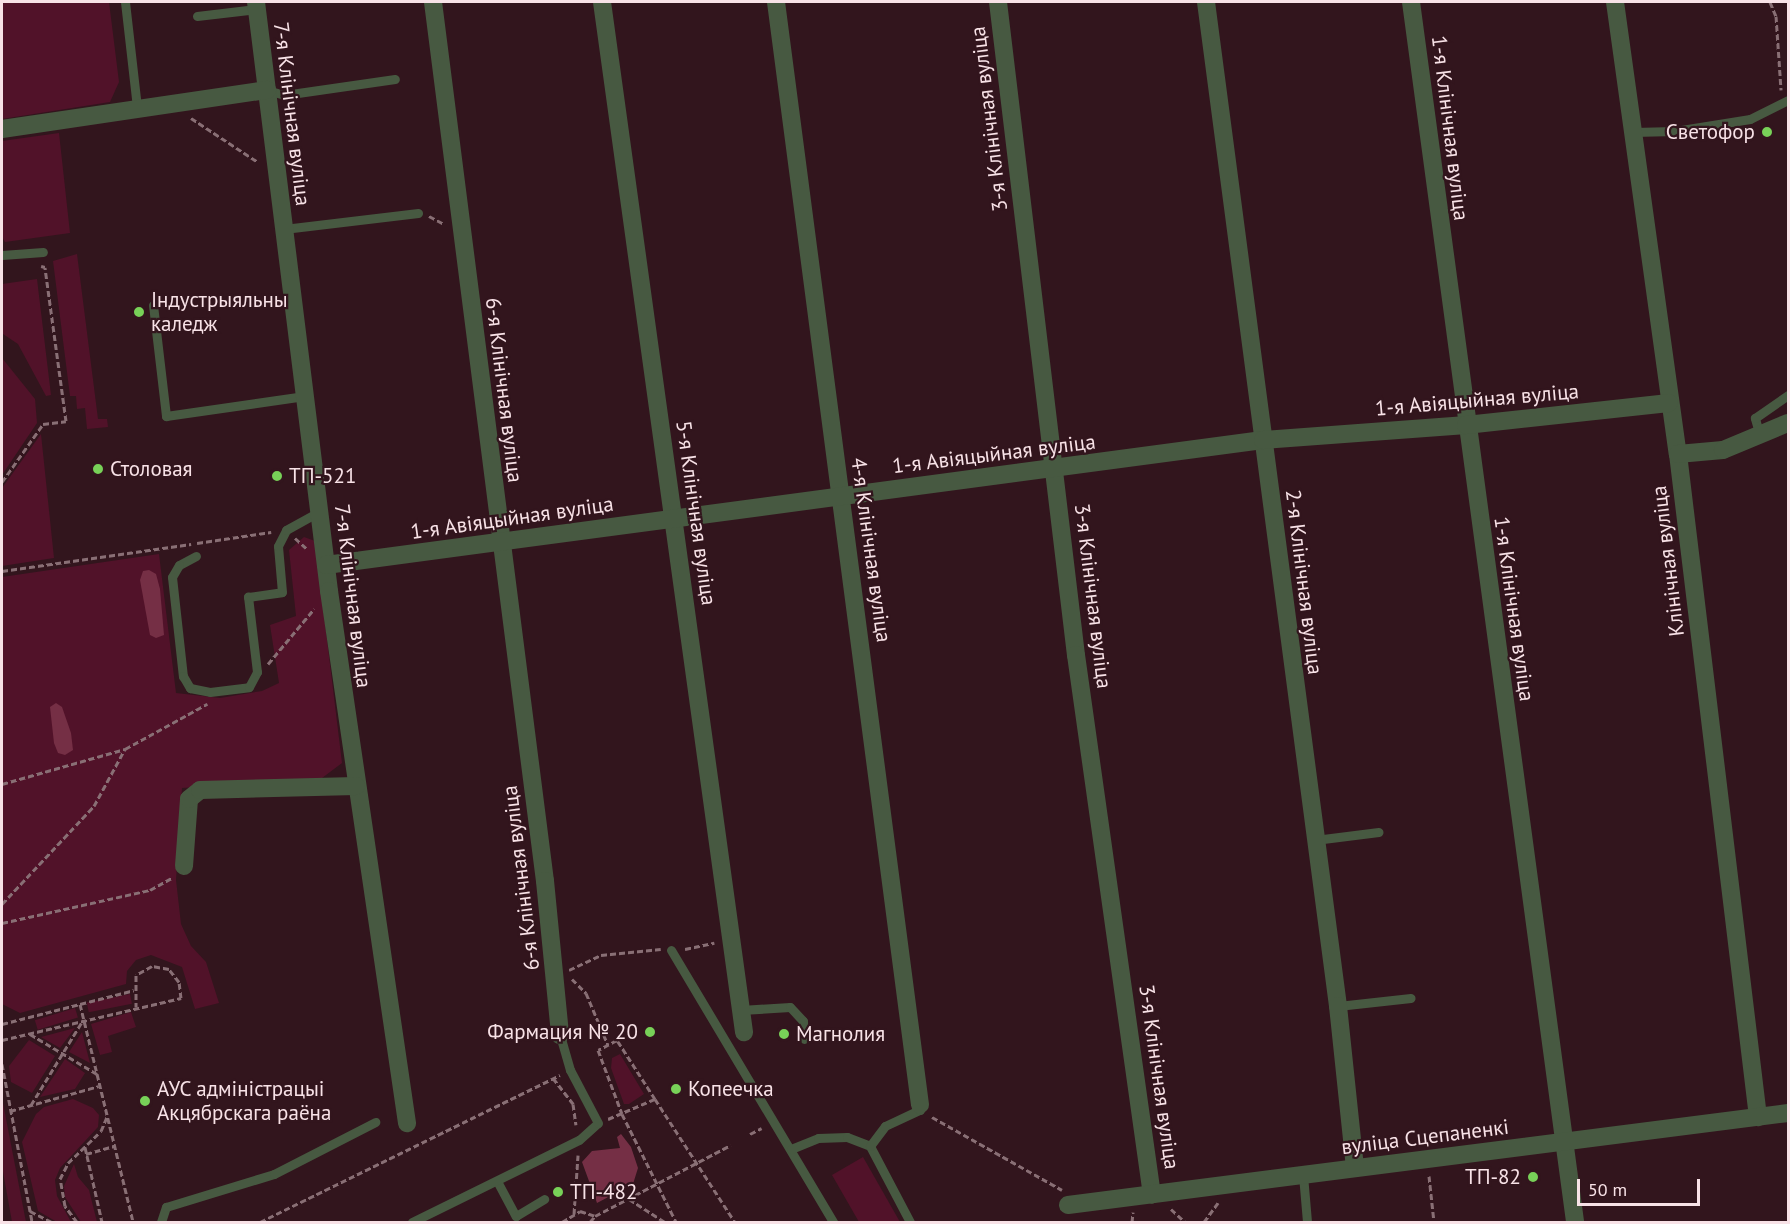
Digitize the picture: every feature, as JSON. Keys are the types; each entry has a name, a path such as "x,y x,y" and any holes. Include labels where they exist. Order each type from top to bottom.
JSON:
{"street":[{"name":"6-я Клінічная вуліца","path":"433,2 545,881 560,1035"},
{"name":"5-я Клінічная вуліца","path":"602,2 744,1032"},
{"name":"4-я Клінічная вуліца","path":"776,2 920,1108"},
{"name":"3-я Клінічная вуліца","path":"998,2 1076,655 1152,1194"},
{"name":"2-я Клінічная вуліца","path":"1206,2 1338,1006 1355,1168"},
{"name":"1-я Клінічная вуліца","path":"1411,2 1466,425 1575,1222"},
{"name":"Клінічная вуліца","path":"1615,2 1669,403 1678,454 1758,1117"},
{"name":"7-я Клінічная вуліца","path":"256,5 329,591 407,1123"},
{"path":"2,129 267,90"},
{"name":"1-я Авіяцыйная вуліца","path":"326,565 1054,470 1263,440 1466,425 1669,403"},
{"path":"1678,454 1724,450 1788,423"},
{"path":"184,866 189,799 200,790 356,786"},
{"name":"вуліца Сцепаненкі","path":"1068,1205 1788,1113"}],"lane":[{"path":"125,2 137,108"},
{"path":"197,16 256,5"},
{"path":"267,90 284,95 394,79"},
{"path":"1633,132 1675,131 1750,119 1785,102"},
{"path":"284,229 418,213"},
{"path":"2,255 43,252"},
{"path":"153,305 166,416 305,396"},
{"path":"1760,436 1755,418 1788,395"},
{"path":"196,556 179,565 172,577 183,676 190,688 210,692 249,687 257,672 248,597 282,592 278,546 286,530 319,512"},
{"path":"1315,840 1379,832"},
{"path":"671,950 833,1222"},
{"path":"1338,1006 1411,998"},
{"path":"741,1010 790,1007 803,1021 804,1040"},
{"path":"412,1222 579,1140 598,1124 570,1070 560,1035"},
{"path":"870,1146 885,1126 920,1108"},
{"path":"161,1222 166,1207 274,1174 375,1122"},
{"path":"791,1149 818,1138 837,1137 870,1146 909,1222"},
{"path":"1303,1175 1307,1222"},
{"path":"496,1181 516,1216 544,1199"}],"path":[{"path":"1770,2 1776,16 1785,102"},
{"path":"171,104 277,175"},
{"path":"434,218 444,224"},
{"path":"2,482 43,424 66,421 45,267 34,264"},
{"path":"2,571 286,530 326,565"},
{"path":"249,687 329,591"},
{"path":"2,784 125,749 216,700"},
{"path":"2,904 94,806 125,749"},
{"path":"2,923 150,890 166,883 184,866"},
{"path":"608,1045 586,993 564,972 602,956 702,948 731,937"},
{"path":"2,1040 181,998 179,982 169,969 152,966 136,975 134,990 136,1007"},
{"path":"2,1024 134,990"},
{"path":"80,1004 133,1222"},
{"path":"31,1105 83,1020"},
{"path":"30,1034 97,1074"},
{"path":"676,1222 654,1185 622,1114 598,1050 618,1040 735,1222"},
{"path":"2,1064 3,1083 32,1222"},
{"path":"260,1222 570,1070"},
{"path":"553,1078 573,1104 579,1140 574,1214"},
{"path":"10,1111 99,1086"},
{"path":"606,1120 655,1099"},
{"path":"920,1108 1061,1188 1068,1205"},
{"path":"76,1222 65,1206 60,1179 68,1163 101,1131 107,1117"},
{"path":"590,1222 595,1216 731,1145"},
{"path":"86,1154 114,1146"},
{"path":"85,1147 102,1222"},
{"path":"1428,1159 1434,1222"},
{"path":"628,1199 665,1222"},
{"path":"29,1210 52,1222"},
{"path":"562,1222 580,1211 595,1216"}],"shaded area":[{"path":"2,2 109,2 119,82 110,102 2,119"},
{"path":"59,133 70,233 5,242 2,237 2,141"},
{"path":"77,254 98,419 107,419 108,427 87,429 85,408 77,409 76,396 70,396 53,261"},
{"path":"37,279 51,395 46,396 18,344 3,334 2,325 2,284"},
{"path":"2,358 35,399 37,423 2,475"},
{"path":"41,434 54,558 2,566 2,488"},
{"path":"304,537 315,541 342,763 322,778 182,788 176,880 181,924 191,946 206,962 219,1003 195,1009 182,967 151,955 136,960 127,971 126,984 20,1013 2,1004 2,577 159,554 176,693 220,698 262,691 279,683 270,625 296,616 289,550"},
{"path":"149,570 156,574 160,589 164,635 156,638 150,635 140,580 143,571"},
{"path":"56,703 62,707 71,733 73,750 65,755 58,753 54,743 50,707"},
{"path":"130,994 132,1004 89,1012 87,1002"},
{"path":"75,1008 78,1018 38,1030 35,1020"},
{"path":"131,1012 136,1027 108,1036 112,1052 100,1055 91,1024"},
{"path":"75,1028 60,1048 41,1037"},
{"path":"82,1032 90,1063 69,1052"},
{"path":"29,1040 55,1056 32,1093 11,1082 9,1066"},
{"path":"620,1054 644,1094 629,1104 624,1104 611,1068 612,1058"},
{"path":"65,1059 85,1073 75,1089 40,1097"},
{"path":"2,1098 26,1222 12,1222 2,1166"},
{"path":"73,1099 93,1108 99,1115 98,1127 60,1168 55,1180 57,1196 71,1222 57,1222 38,1211 22,1142 36,1114 44,1107"},
{"path":"621,1134 631,1147 638,1168 633,1184 597,1203 582,1162 592,1151 620,1148 617,1137"},
{"path":"863,1157 900,1222 859,1222 832,1175"},
{"path":"74,1164 78,1177 89,1190 97,1222 81,1222 65,1197 64,1186"}],"place":[{"name":"Светофор","path":"1767,132"},
{"name":"Індустрыяльны каледж","path":"139,312"},
{"name":"Столовая","path":"98,469"},
{"name":"ТП-521","path":"277,476"},
{"name":"Фармация № 20","path":"650,1032"},
{"name":"Магнолия","path":"784,1034"},
{"name":"Копеечка","path":"676,1089"},
{"name":"АУС адміністрацыі Акцябрскага раёна","path":"145,1101"},
{"name":"ТП-82","path":"1533,1177"},
{"name":"ТП-482","path":"558,1192"}]}
